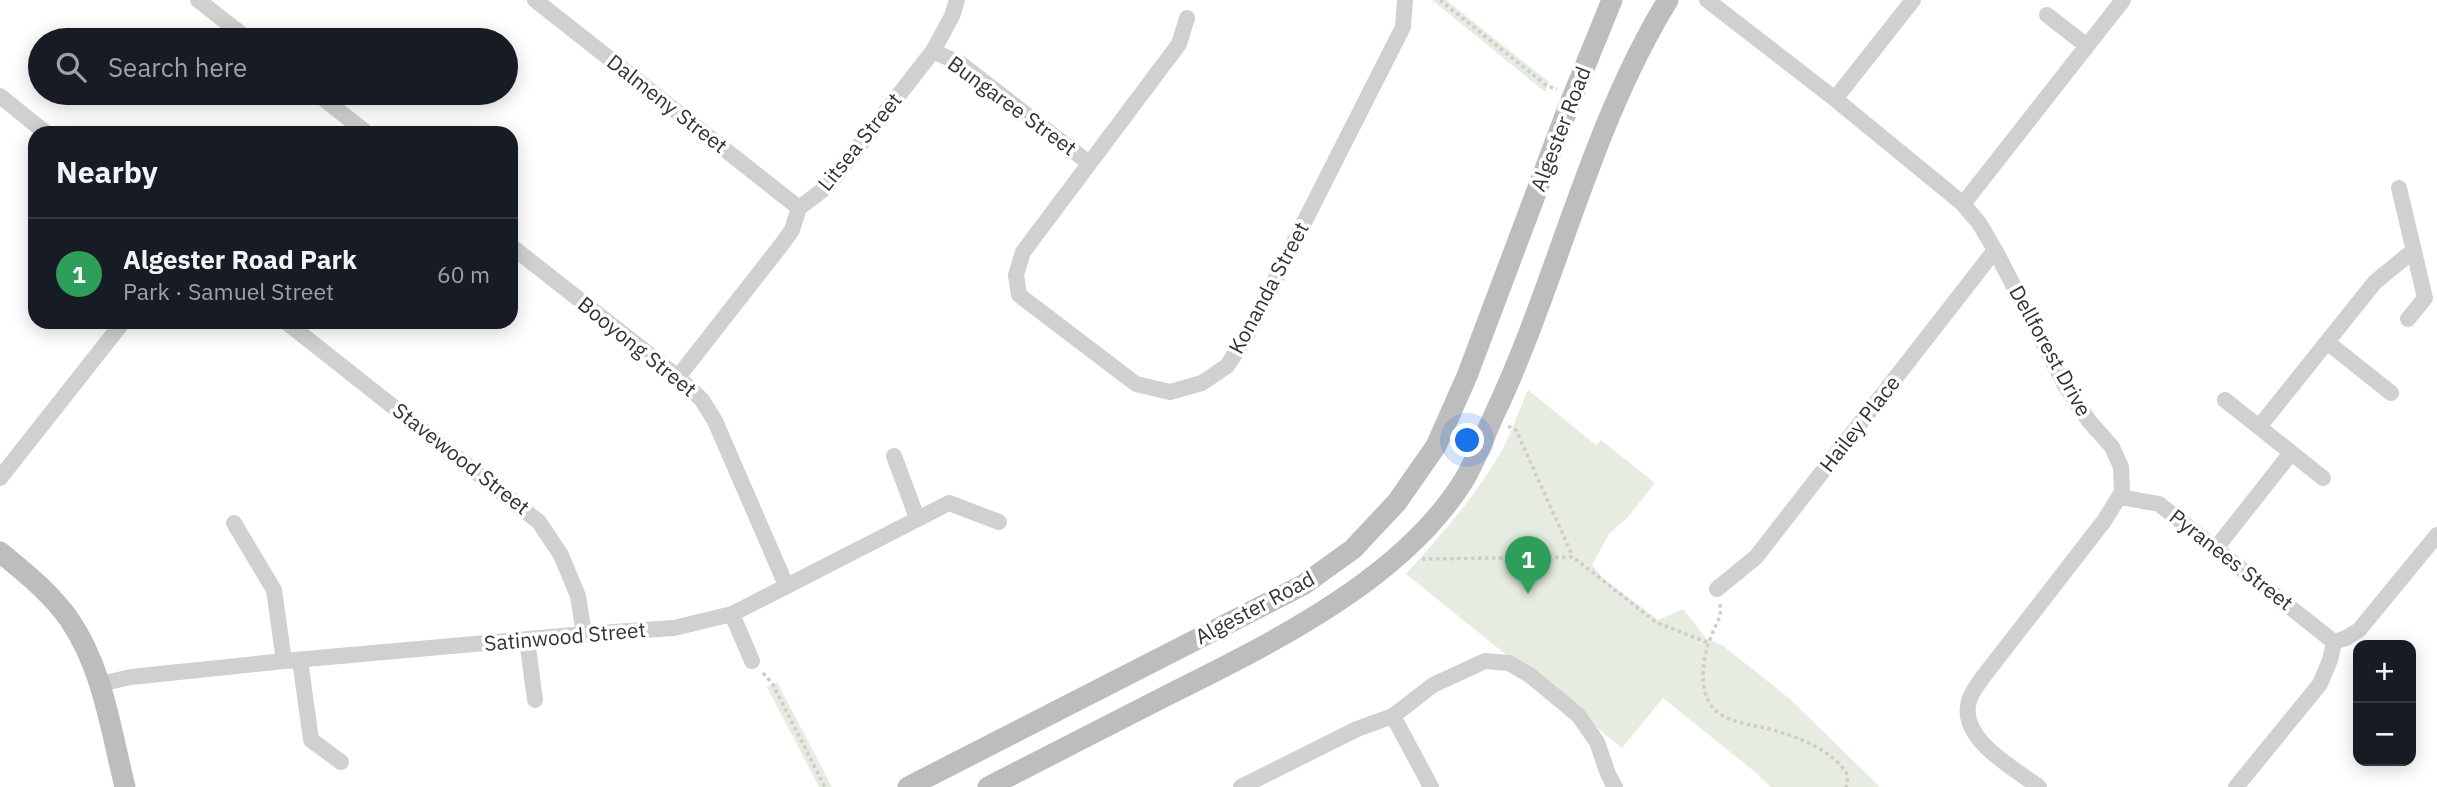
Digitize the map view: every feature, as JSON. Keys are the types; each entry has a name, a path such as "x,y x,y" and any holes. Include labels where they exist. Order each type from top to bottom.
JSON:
{"main road":[{"name":"Algester Road","path":"908,787 1303,585 1353,549 1397,502 1436,446 1467,376 1568,108 1612,0"},
{"name":"Algester Road","path":"988,787 1213,673 1321,613 1374,574 1425,530 1464,480 1521,358 1622,83 1668,0"},
{"path":"0,552 36,582 69,619 100,684 125,787"}],"street":[{"path":"198,0 234,28"},
{"name":"Dalmeny Street","path":"535,0 799,208"},
{"name":"Litsea Street","path":"678,377 787,237 799,208 828,186 933,51 952,16 957,0"},
{"name":"Konanda Street","path":"1089,163 1023,252 1016,275 1019,295 1136,384 1170,392 1202,383 1227,366 1246,337 1403,27 1405,0"},
{"name":"Dellforest Drive","path":"1707,0 1835,99 1963,204 1979,223 2066,387 2089,421 2112,447 2121,467 2120,497"},
{"path":"1835,99 1913,0"},
{"path":"1963,204 2123,0"},
{"path":"2047,15 2087,46"},
{"path":"1089,163 1179,44 1187,18"},
{"name":"Bungaree Street","path":"933,51 961,64 1089,163"},
{"path":"0,96 37,126"},
{"path":"332,105 359,126"},
{"path":"2399,188 2425,298 2408,319"},
{"name":"Hailey Place","path":"1717,589 1756,557 1995,250"},
{"path":"2259,427 2375,282 2414,250"},
{"name":"Booyong Street","path":"518,251 678,377 702,400 715,421 786,584"},
{"path":"0,478 117,329"},
{"name":"Stavewood Street","path":"295,329 539,522 561,555 578,596 583,634"},
{"path":"2327,342 2391,393"},
{"path":"2225,400 2323,478"},
{"path":"2216,548 2291,453"},
{"path":"894,457 917,518"},
{"path":"2039,787 1982,745 1970,729 1968,702 1983,677 2120,497"},
{"name":"Pyranees Street","path":"2120,497 2159,504 2334,642"},
{"name":"Satinwood Street","path":"100,684 131,677 292,660 674,628 732,614 786,584 949,503 999,522"},
{"path":"234,523 274,590 311,740 341,762"},
{"path":"2236,787 2320,684 2334,642 2359,630 2437,535"},
{"path":"732,614 752,661"},
{"path":"527,640 535,700"},
{"path":"1241,787 1357,729 1393,716 1433,685 1485,661 1509,663 1531,676 1578,715 1597,741 1615,787"},
{"path":"1393,716 1431,787"}],"path":[{"path":"1440,0 1547,86 1559,90"},
{"path":"1507,425 1516,430 1573,557 1657,623 1709,643"},
{"path":"1415,556 1420,559 1573,557"},
{"path":"1717,589 1722,617 1709,643 1703,664 1703,681 1709,704 1718,713 1745,724 1782,733 1821,750 1844,768 1848,776 1846,787"},
{"path":"752,661 772,683 825,787"}],"shaded area":[{"path":"1432,0 1446,0 1549,82 1545,92"},
{"path":"1528,390 1596,445 1601,440 1655,483 1627,518 1609,534 1592,565 1604,579 1658,620 1683,609 1706,638 1722,645 1790,699 1880,787 1771,787 1663,698 1622,748 1406,574 1479,487 1507,440"},
{"path":"777,682 832,787 819,787 767,687"}],"place":[{"name":"Algester Road Park","path":"1528,594"}]}
